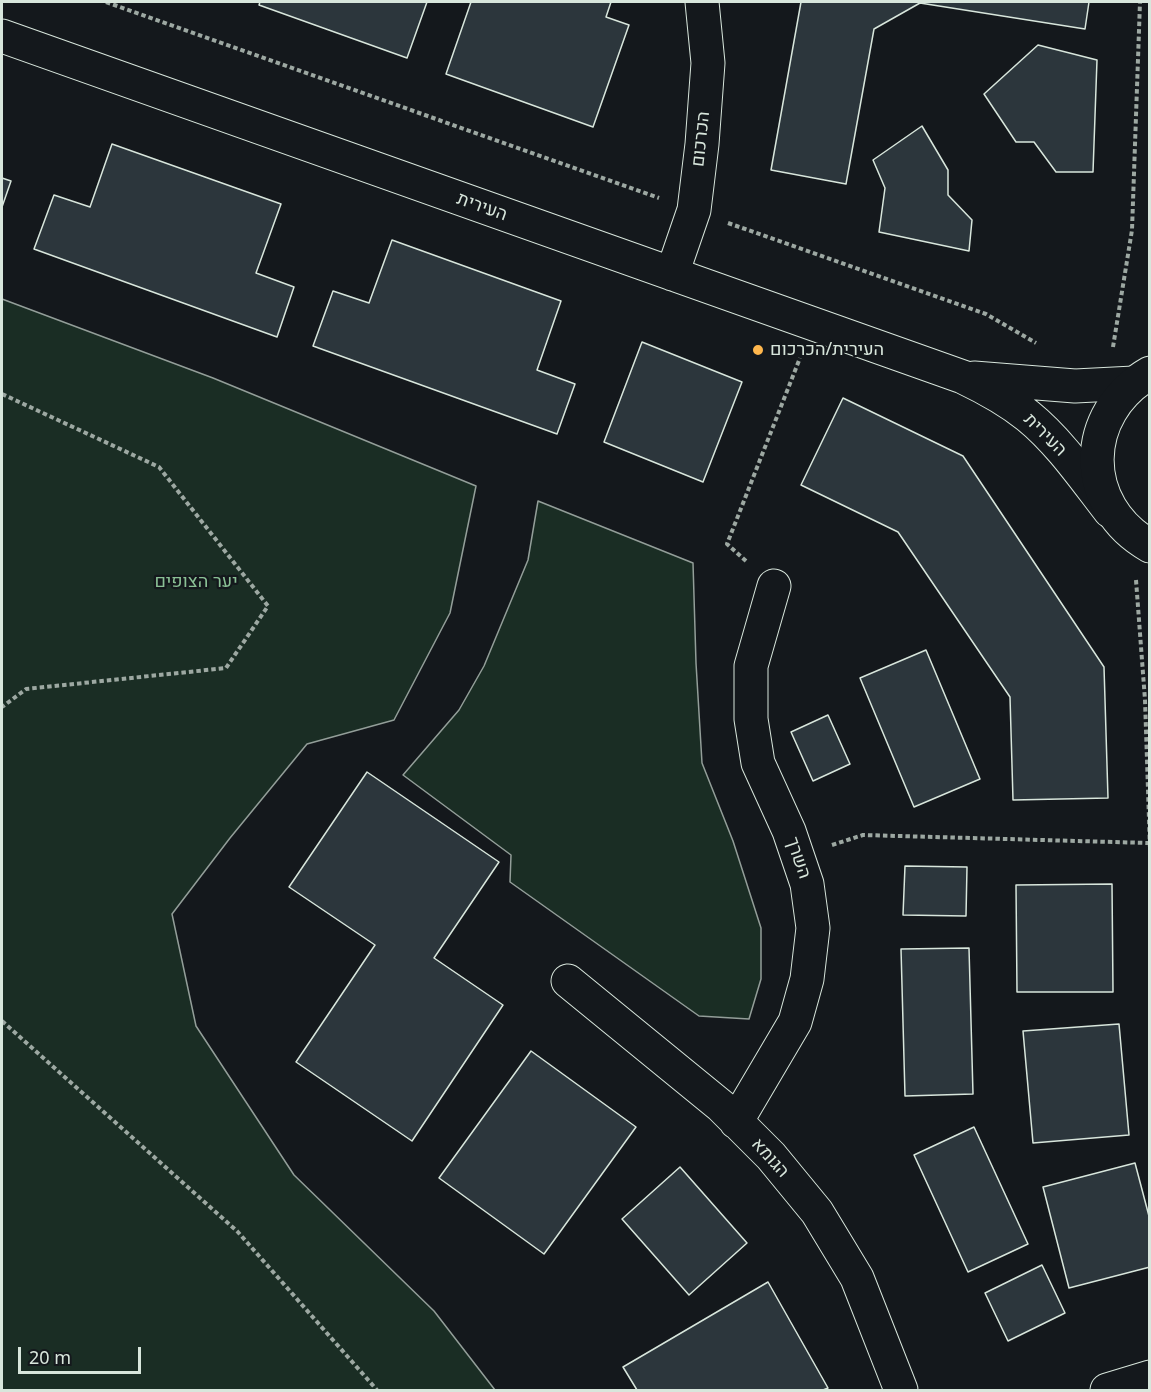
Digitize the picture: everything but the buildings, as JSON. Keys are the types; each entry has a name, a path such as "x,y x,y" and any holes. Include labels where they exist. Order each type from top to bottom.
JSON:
{"street":[{"name":"הכרכום","path":"672,274 694,210 702,144 708,63 702,2"},
{"name":"העירית","path":"2,36 963,377 991,391 1028,416 1056,444 1144,549"},
{"name":"העירית","path":"963,377 1075,386 1138,377"},
{"path":"1110,511 1100,485 1097,457 1102,429 1114,404 1138,377"},
{"name":"השרך","path":"736,1122 795,1022 807,978 813,928 807,884 798,857 789,831 758,763 752,719 752,666 774,586"},
{"name":"הגומא","path":"568,981 721,1106 771,1156 817,1212 857,1278 901,1390"},
{"path":"1107,1390 1149,1377"}],"path":[{"path":"106,2 986,314 1036,344"},
{"path":"1138,377 1132,230 1140,2"},
{"path":"774,586 727,544 813,324"},
{"path":"2,394 159,467 268,606 226,668 26,689 2,707"},
{"path":"1144,549 1144,700 1149,849"},
{"path":"798,857 863,835 1149,843"},
{"path":"2,1021 237,1231 377,1390"}],"green space":[{"name":"יער הצופים","path":"2,299 213,378 476,486 450,613 394,720 307,744 230,838 172,914 196,1026 294,1175 434,1311 495,1390 2,1390"},
{"path":"538,501 693,563 702,763 733,841 761,928 761,979 749,1019 699,1016 510,882 511,855 403,775 459,710 484,666 528,560"}],"place":[{"name":"העירית/הכרכום","path":"758,350"}]}
